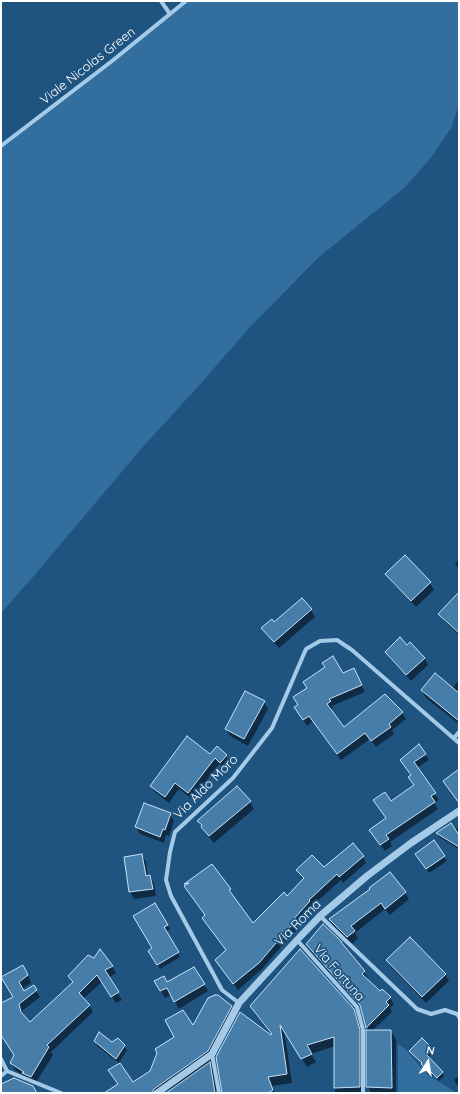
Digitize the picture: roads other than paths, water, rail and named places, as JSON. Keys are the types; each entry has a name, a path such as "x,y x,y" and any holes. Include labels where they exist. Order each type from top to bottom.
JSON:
{"street":[{"path":"161,1 170,14"},
{"name":"Viale Nicolas Green","path":"1,146 112,61 186,1"},
{"name":"Via Aldo Moro","path":"239,1004 222,990 171,896 166,880 170,852 176,832 233,778 272,728 306,649 320,641 337,640 352,650 459,743"},
{"path":"454,738 459,732"},
{"name":"Via Roma","path":"212,1054 223,1031 239,1004 320,916 404,847 459,811"},
{"path":"320,916 417,1009 431,1014 446,1010 456,1014 459,1017"},
{"name":"Via Fortuna","path":"297,940 357,1008 363,1030 363,1093"},
{"path":"157,1093 212,1054 219,1093"},
{"path":"1,1060 7,1071 61,1093"},
{"path":"1,1076 7,1071"}]}
